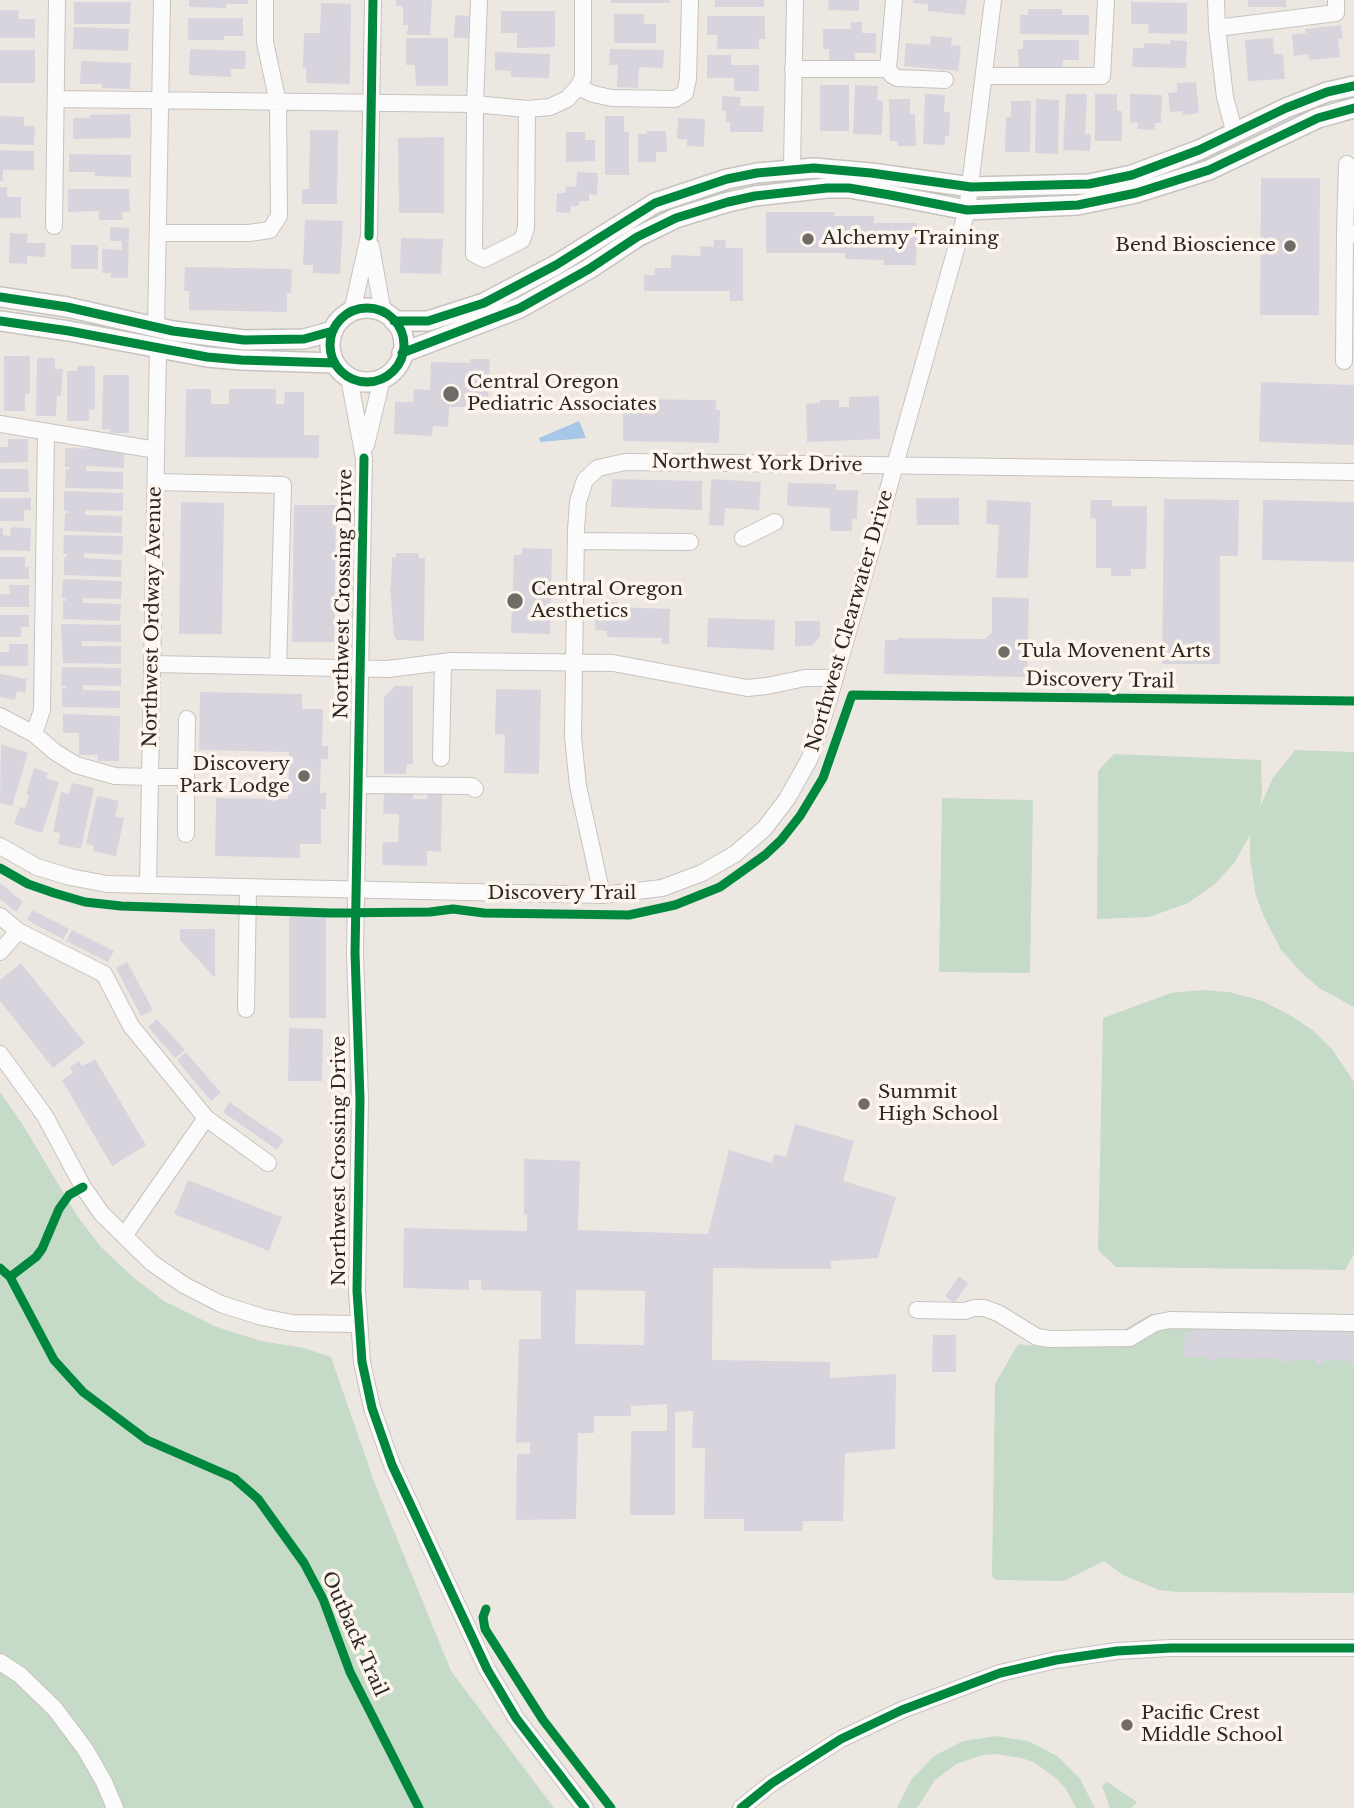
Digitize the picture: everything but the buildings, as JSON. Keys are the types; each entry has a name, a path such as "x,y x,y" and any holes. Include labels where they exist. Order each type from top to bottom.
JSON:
{"main road":[{"path":"389,317 402,336 402,353 394,369 382,379 365,382 349,378 334,363 330,348 333,331 340,320 352,312 368,309 389,317 428,321 484,303 556,265 654,203 727,179 792,169 836,169 971,187 1089,184 1132,175 1236,134 1286,108 1354,86"},
{"path":"402,353 520,308 589,269 637,237 676,219 728,202 804,189 849,188 967,210 1078,205 1136,193 1209,170 1318,118 1354,108"},
{"path":"0,297 67,307 156,328 228,339 304,340 333,331"},
{"path":"0,321 69,331 158,349 241,360 334,363"}],"street":[{"path":"54,226 57,0"},
{"path":"156,328 162,0"},
{"path":"159,233 249,233 270,230 279,216 278,103 266,50 265,0"},
{"path":"352,312 369,236 373,0"},
{"path":"479,0 474,254 484,258 522,240 526,228 527,108"},
{"path":"55,99 550,107 567,99 583,78 583,0"},
{"path":"578,88 612,98 675,99 685,93 688,79 690,0"},
{"path":"792,169 794,0"},
{"path":"894,0 888,69 897,78 945,80"},
{"name":"Northwest Clearwater Drive","path":"0,846 37,867 69,877 107,884 603,895 662,888 702,873 735,854 764,829 787,799 810,758 835,678 967,210 993,0"},
{"path":"985,76 1102,76 1106,0"},
{"path":"1216,0 1226,97 1236,134"},
{"path":"1217,27 1336,13 1336,0"},
{"path":"793,69 888,69"},
{"path":"1344,361 1350,234 1347,163"},
{"path":"369,236 389,317"},
{"name":"Northwest Ordway Avenue","path":"148,885 158,349"},
{"name":"Northwest Crossing Drive","path":"349,378 364,458 355,953 360,1099 357,1291 362,1362 392,1465 487,1669 516,1718 585,1808"},
{"name":"Northwest Crossing Drive","path":"364,458 382,379"},
{"path":"0,424 156,450"},
{"path":"34,734 42,710 46,432"},
{"name":"Northwest York Drive","path":"603,895 582,808 574,761 578,502 585,480 598,468 612,464 716,463 1354,472"},
{"path":"156,482 283,485 278,667"},
{"path":"743,538 775,522"},
{"path":"576,541 691,542"},
{"path":"441,758 443,662"},
{"path":"153,664 388,669 443,662 575,662 638,667 747,688 805,678 835,678"},
{"path":"0,716 34,734 76,765 96,772 115,776 186,777"},
{"path":"186,834 187,719"},
{"path":"358,785 472,786 475,789"},
{"path":"246,1009 248,887"},
{"path":"0,916 19,932 104,974 131,1026 206,1118 268,1163"},
{"path":"0,952 19,932"},
{"path":"0,1054 45,1116 83,1187 102,1214 152,1263 184,1285 221,1304 262,1317 292,1323 358,1324"},
{"path":"124,1236 206,1118"},
{"path":"917,1310 965,1311 974,1307 984,1308 998,1313 1037,1337 1050,1339 1130,1338 1155,1322 1170,1320 1354,1323"},
{"path":"741,1808 772,1783 841,1739 902,1710 1000,1673 1056,1660 1117,1651 1171,1648 1354,1648"},
{"path":"0,1662 20,1675 55,1709 85,1749 115,1808"}],"green space":[{"path":"1295,750 1354,752 1354,1007 1319,988 1281,950 1256,896 1250,859 1250,835 1234,863 1215,884 1188,903 1149,917 1097,919 1098,771 1114,754 1261,760 1260,807 1273,778"},
{"path":"942,798 1033,800 1030,973 939,972"},
{"path":"1201,990 1229,992 1263,1001 1293,1017 1315,1032 1332,1049 1354,1082 1354,1254 1345,1270 1116,1267 1098,1250 1103,1018 1171,993"},
{"path":"0,1092 78,1217 101,1247 133,1277 164,1301 217,1327 261,1341 304,1348 331,1357 375,1484 451,1671 554,1808 0,1808"},
{"path":"1151,1314 1354,1316 1354,1593 1159,1590 1123,1575 1104,1561 1064,1581 996,1580 992,1576 995,1384 1018,1344 1050,1348 1052,1330 1122,1331"},
{"path":"996,1736 1028,1741 1057,1756 1080,1779 1095,1808 1076,1808 1057,1779 1035,1763 995,1754 982,1755 956,1764 935,1780 917,1808 897,1808 911,1780 934,1756 963,1741"},
{"path":"1107,1782 1137,1802 1131,1808 1110,1808 1102,1786"}],"water":[{"path":"579,421 586,438 540,442 539,438"}],"cycle path":[{"path":"369,236 373,0"},
{"path":"394,321 428,321 484,303 556,265 655,203 727,179 757,173 814,168 971,187 1089,184 1132,175 1199,150 1286,108 1327,92 1354,86"},
{"path":"402,353 520,308 589,269 637,237 676,218 728,202 755,196 849,188 967,210 1078,205 1136,193 1209,170 1318,118 1354,108"},
{"path":"0,297 67,307 173,331 244,340 304,339 333,331"},
{"path":"367,308 381,311 393,319 401,331 404,345 401,359 393,371 381,379 367,382 353,379 341,371 333,359 330,345 333,331 341,319 353,311 367,308"},
{"path":"0,321 207,357 334,363"},
{"path":"364,458 355,953 360,1099 357,1291 362,1362 372,1408 392,1465 487,1669 516,1718 585,1808"},
{"name":"Discovery Trail","path":"0,868 28,884 54,893 85,902 121,906 331,913 430,912 453,909 484,913 629,915 675,905 720,887 765,855 781,840 800,816 823,778 852,695 1354,701"},
{"path":"10,1277 36,1257 59,1209 69,1195 83,1187"},
{"name":"Outback Trail","path":"0,1268 10,1277 54,1360 83,1392 147,1440 234,1478 258,1499 304,1563 323,1599 350,1672 419,1808"},
{"path":"486,1609 483,1617 485,1629 543,1720 611,1808"},
{"path":"741,1808 772,1783 841,1739 902,1710 1000,1673 1056,1660 1117,1651 1171,1648 1354,1648"}],"place":[{"name":"Alchemy Training","path":"808,239"},
{"name":"Bend Bioscience","path":"1290,246"},
{"name":"Central Oregon Pediatric Associates","path":"451,394"},
{"name":"Central Oregon Aesthetics","path":"515,601"},
{"name":"Tula Movenent Arts","path":"1004,652"},
{"name":"Discovery Park Lodge","path":"304,776"},
{"name":"Summit High School","path":"864,1104"},
{"name":"Pacific Crest Middle School","path":"1127,1725"}]}
